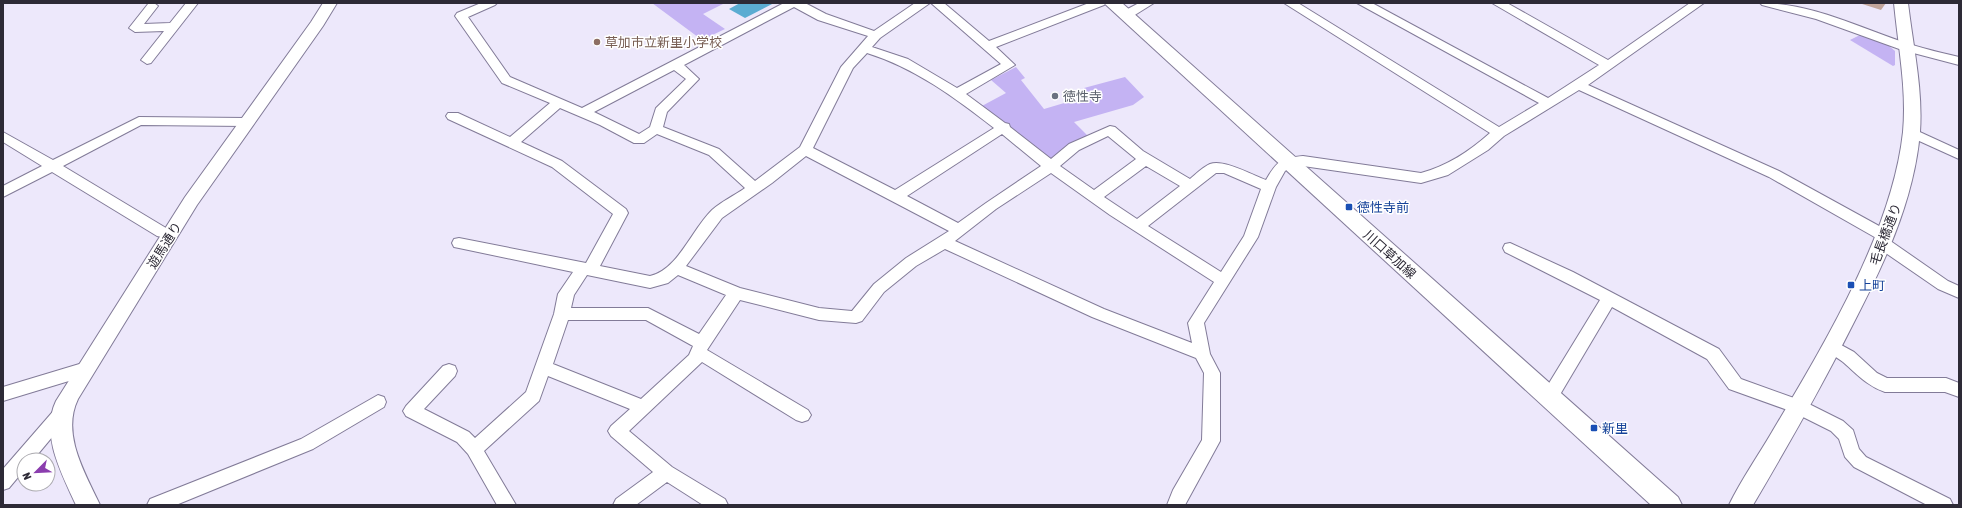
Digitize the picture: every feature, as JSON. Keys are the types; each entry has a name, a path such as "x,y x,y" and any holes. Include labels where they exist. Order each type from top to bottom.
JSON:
{"main road":[{"name":"川口草加線","path":"1119,9 1669,505"}],"street":[{"path":"147,60 192,3"},
{"name":"遊馬通り","path":"88,505 72,467 61,434 62,413 70,394 191,200 318,23 330,3"},
{"path":"491,3 461,16 506,80 606,122 639,140 656,129 661,111 693,80 675,64"},
{"path":"582,113 793,3"},
{"path":"796,3 822,17 876,35"},
{"path":"937,3 1009,65 957,94"},
{"path":"988,46 1100,3"},
{"path":"1119,9 1148,3"},
{"path":"1290,3 1500,133"},
{"path":"1363,3 1548,103"},
{"path":"1498,3 1608,65"},
{"path":"1181,502 1211,441 1212,373 1202,354 1196,323 1251,237 1269,187 1280,168 1289,162 1303,161 1421,178 1443,172 1483,147 1500,133 1578,85 1698,3"},
{"path":"1766,3 1820,16 1906,47 1959,62"},
{"name":"毛長橋通り","path":"1741,505 1799,407 1832,346 1867,278 1896,207 1911,132 1911,99 1901,3"},
{"path":"153,4 135,28 172,27"},
{"path":"459,243 650,282 663,279 676,268 717,214 805,150 847,66 876,35 913,5"},
{"path":"864,48 903,62 957,94 1004,127 1051,166 1095,197 1224,281"},
{"path":"1578,85 1774,174 1884,239 1943,285 1959,292"},
{"path":"512,144 558,103"},
{"path":"453,116 557,164 621,213 586,269 566,294 562,314 533,396 474,449"},
{"path":"3,192 138,121 246,122"},
{"path":"896,196 1004,127"},
{"path":"656,129 714,152 754,188"},
{"path":"676,268 736,293 819,314 856,317 879,288 911,262 944,242 991,206 1051,166 1074,147 1110,130 1125,146 1144,160 1191,186"},
{"path":"1911,132 1959,155"},
{"path":"3,136 162,232 171,234"},
{"path":"805,150 959,230"},
{"path":"1095,197 1144,160"},
{"path":"1138,226 1213,168 1226,169 1269,187"},
{"path":"944,242 1098,313 1202,354"},
{"path":"1510,248 1568,276 1713,354 1735,384 1799,407 1837,426 1847,435 1851,452 1860,462 1944,505"},
{"path":"719,505 666,472 617,431 695,359 700,347 736,293"},
{"path":"1549,398 1609,299"},
{"path":"562,314 648,314 802,415"},
{"path":"1832,346 1848,357 1871,378 1886,385 1933,384 1946,385 1959,390"},
{"path":"544,366 643,407"},
{"path":"4,390 86,369"},
{"path":"449,371 412,411 463,437 474,449 507,505"},
{"path":"156,505 307,444 378,402"},
{"path":"3,482 62,413"},
{"path":"622,505 666,472"}],"shaded area":[{"path":"652,3 725,3 703,14 725,29 702,40"},
{"path":"1860,35 1888,45 1895,51 1895,65 1893,66 1850,40"},
{"path":"1016,67 1025,78 1021,80 1044,109 1081,98 1077,92 1084,91 1084,88 1125,77 1144,97 1133,105 1074,122 1088,136 1052,160 980,107 1006,93 991,80"}],"water":[{"path":"740,3 774,3 745,18 729,9"}],"place":[{"name":"草加市立新里小学校","path":"597,42"},
{"name":"徳性寺","path":"1055,96"},
{"name":"徳性寺前","path":"1349,207"},
{"name":"上町","path":"1851,285"},
{"name":"新里","path":"1594,428"}]}
